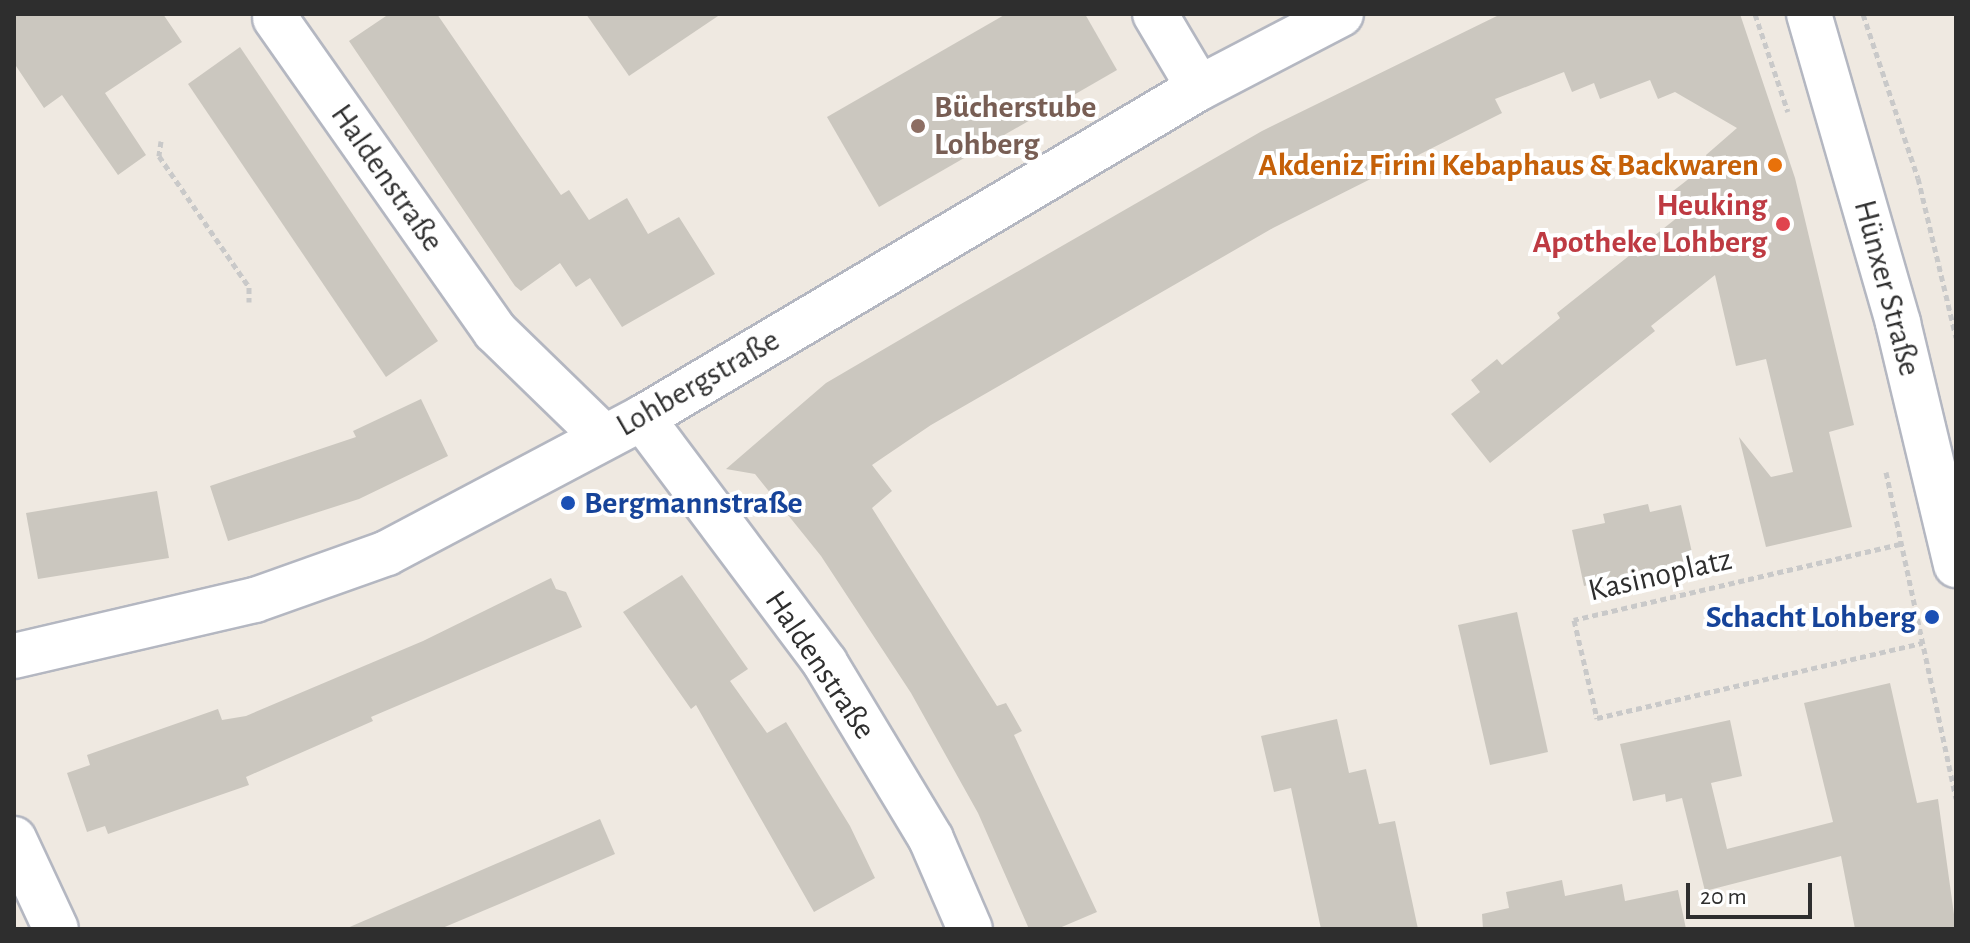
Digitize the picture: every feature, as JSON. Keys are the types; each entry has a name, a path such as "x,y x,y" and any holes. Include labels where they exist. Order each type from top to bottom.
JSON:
{"street":[{"path":"1155,14 1199,88"},
{"name":"Lohbergstraße","path":"14,656 255,600 387,553 623,428 1199,88 1341,14"},
{"name":"Hünxer Straße","path":"1809,14 1898,323 1956,565"},
{"name":"Haldenstraße","path":"270,15 495,331 623,428 825,663 931,839 970,929"},
{"path":"14,839 56,929"}],"path":[{"path":"1755,14 1791,120"},
{"path":"1863,14 1918,178 1956,338"},
{"path":"161,141 159,156 249,287 249,302"},
{"path":"1884,465 1954,777 1956,799"},
{"name":"Kasinoplatz","path":"1900,544 1574,620 1597,718 1922,643"}],"building":[{"path":"14,14 163,14 182,42 105,93 146,155 118,175 62,95 44,108 14,63"},
{"path":"389,14 437,14 561,195 569,190 589,220 627,198 648,234 679,217 715,274 622,327 590,278 576,287 560,263 521,291 349,41"},
{"path":"586,14 721,14 629,76"},
{"path":"1006,14 1085,14 1117,70 879,207 827,117"},
{"path":"1501,14 1740,14 1795,178 1854,425 1829,432 1852,527 1766,547 1739,437 1771,477 1793,472 1766,359 1736,366 1715,275 1651,326 1655,331 1490,463 1451,414 1480,392 1471,380 1497,359 1502,365 1560,318 1557,313 1683,213 1668,195 1709,163 1706,155 1737,128 1675,92 1658,99 1650,80 1600,99 1594,83 1572,92 1564,72 1495,99 1502,113 1273,228 931,425 872,465 892,491 872,508 997,706 1006,703 1022,731 1014,735 1097,912 1057,929 1029,929 978,813 911,693 821,556 755,474 726,469 826,383 1262,131"},
{"path":"240,47 438,341 386,377 188,84"},
{"path":"421,399 448,456 359,499 228,541 210,486 356,437 353,431"},
{"path":"157,491 169,558 38,579 26,513"},
{"path":"1648,504 1650,512 1681,505 1694,561 1584,586 1572,530 1605,523 1603,514"},
{"path":"682,575 748,669 730,681 767,733 786,722 850,826 875,878 814,912 696,705 691,709 623,612"},
{"path":"551,578 556,589 566,592 582,627 371,717 373,721 246,777 249,785 108,834 105,826 87,832 67,773 90,765 87,755 218,709 222,720 246,716 423,641"},
{"path":"1517,612 1548,752 1490,765 1458,625"},
{"path":"1890,683 1917,803 1938,799 1956,929 1855,929 1841,856 1705,891 1682,798 1666,802 1665,794 1633,801 1620,744 1730,720 1742,776 1711,783 1727,849 1833,822 1804,703"},
{"path":"1337,719 1349,773 1366,769 1379,824 1395,821 1418,929 1321,929 1291,788 1274,792 1261,736"},
{"path":"600,819 615,854 511,899 440,929 345,929"},
{"path":"1562,880 1565,896 1622,884 1625,901 1678,890 1686,929 1483,929 1482,914 1509,908 1506,892"}],"place":[{"name":"Bücherstube Lohberg","path":"918,126"},
{"name":"Akdeniz Firini Kebaphaus & Backwaren","path":"1775,165"},
{"name":"Heuking Apotheke Lohberg","path":"1783,224"},
{"name":"Bergmannstraße","path":"568,503"},
{"name":"Schacht Lohberg","path":"1932,617"}]}
